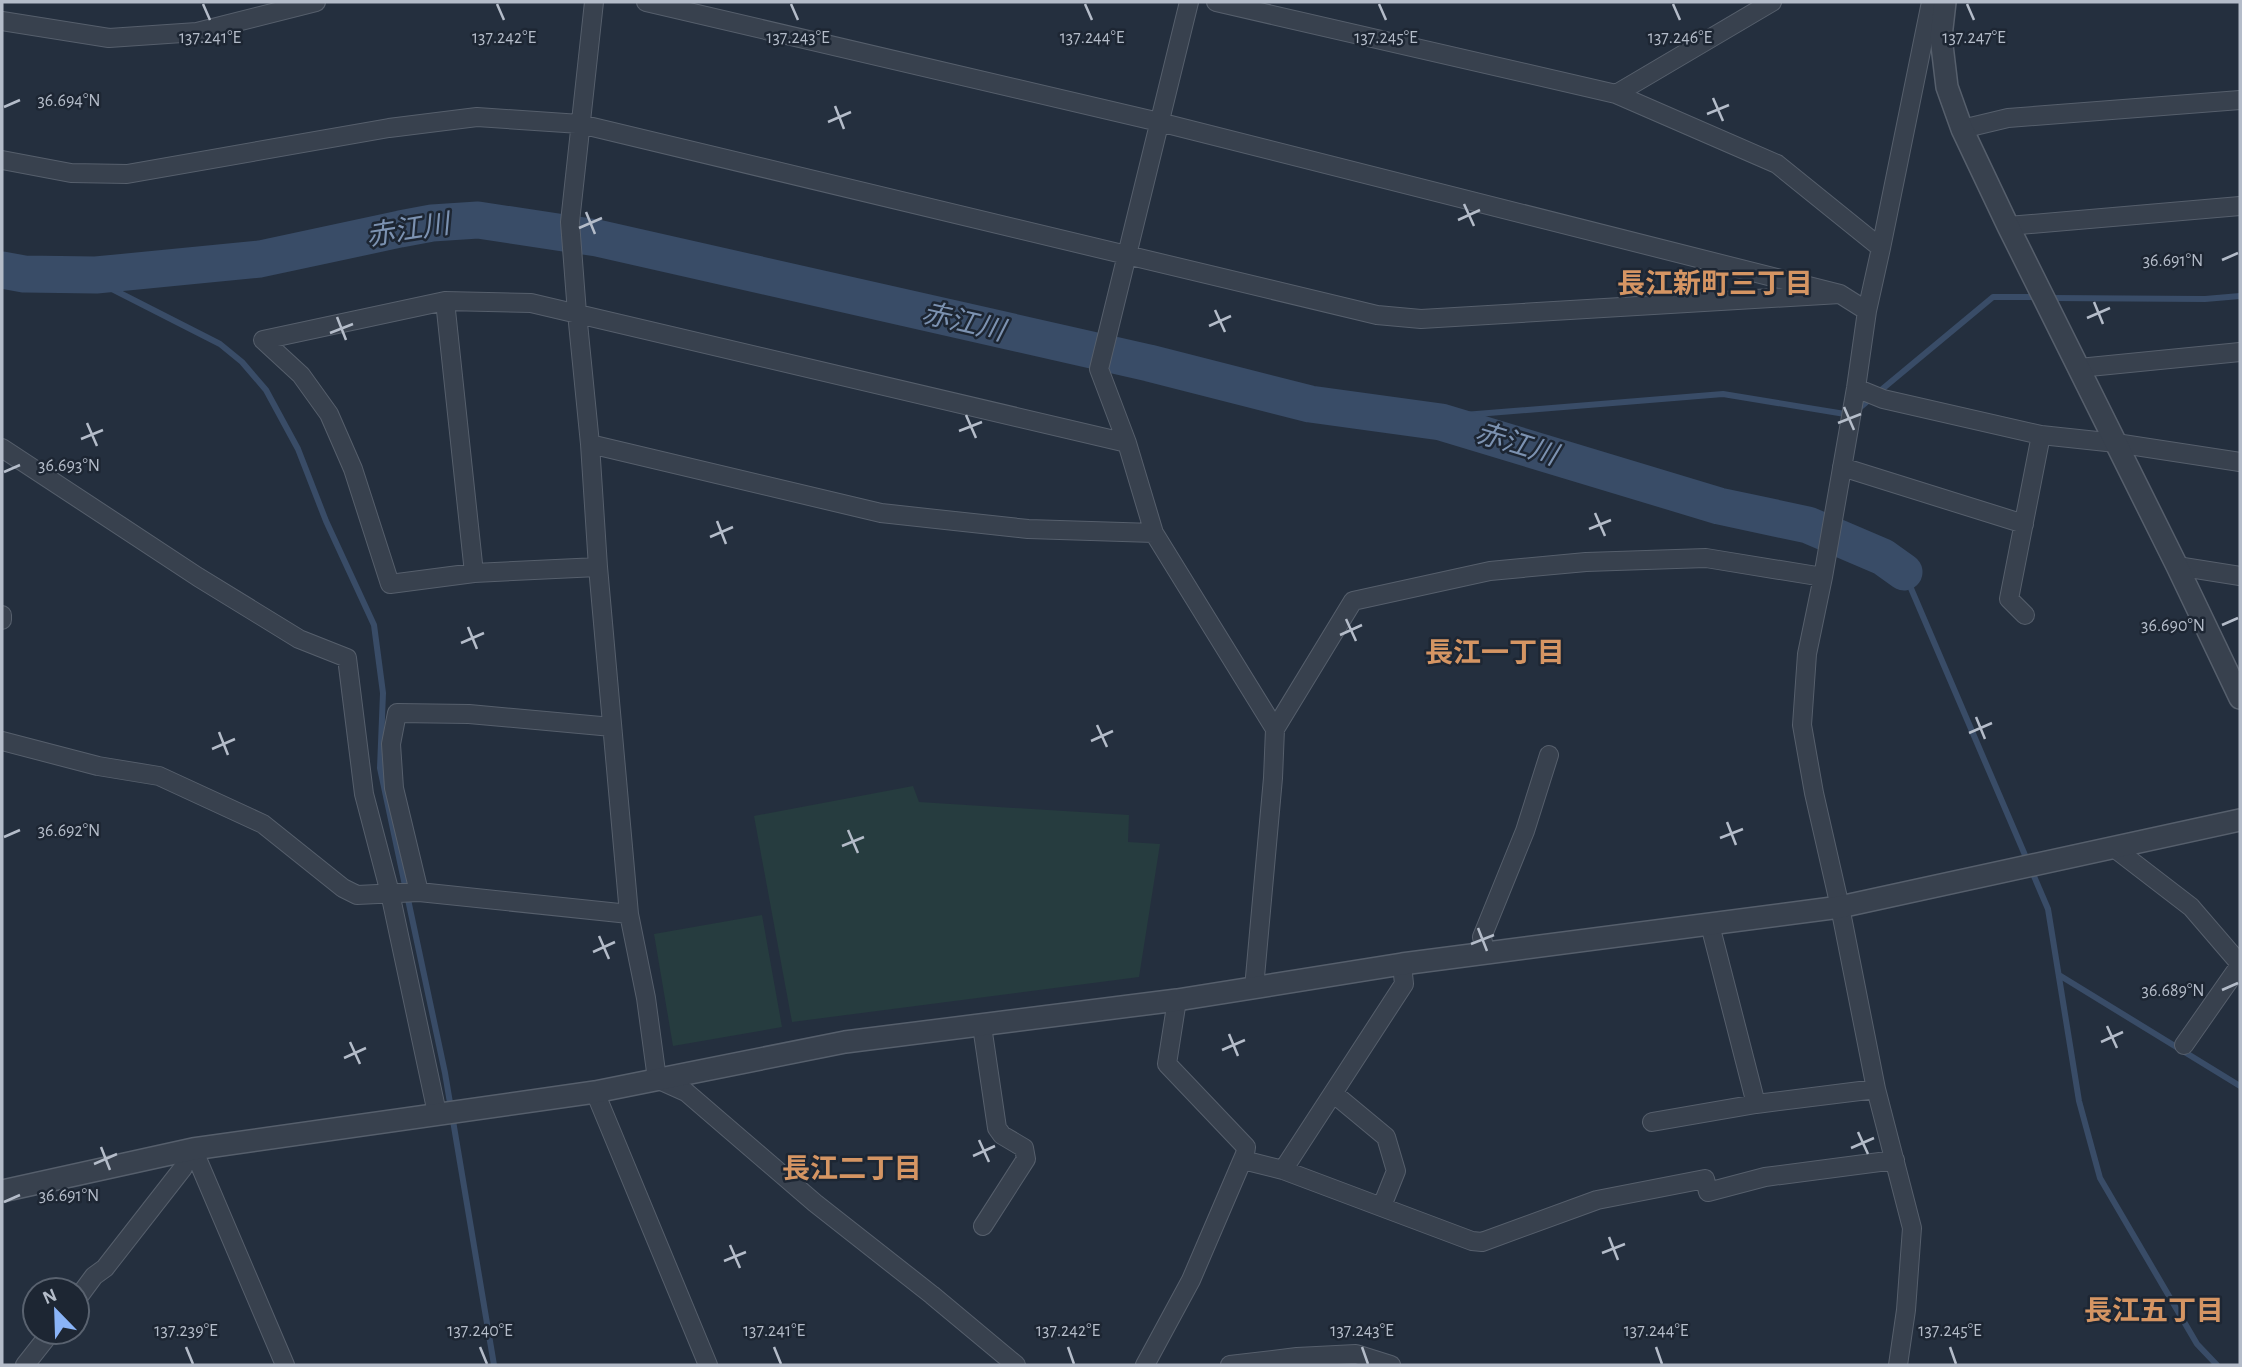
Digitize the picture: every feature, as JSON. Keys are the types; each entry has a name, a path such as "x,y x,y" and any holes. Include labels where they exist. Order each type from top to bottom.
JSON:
{"street":[{"path":"2,21 109,38 197,32 316,2"},
{"path":"594,2 570,222 629,914 646,998 657,1079"},
{"path":"646,2 1159,121 1840,294 1867,311"},
{"path":"1189,2 1100,369 1127,443 1154,533 1275,729"},
{"path":"1216,2 1616,94 1777,164 1881,248"},
{"path":"1616,94 1769,2"},
{"path":"1898,1365 1906,1310 1912,1228 1876,1089 1802,725 1807,654 1823,577 1867,311 1931,2"},
{"path":"1945,2 1941,37 1947,87 1962,129 2240,698"},
{"path":"1962,129 2008,118 2240,100"},
{"path":"2,160 71,173 127,174 389,128 477,117 580,124 1377,315 1421,319 1840,294"},
{"path":"2008,226 2240,206"},
{"path":"598,567 474,573 390,584 353,469 329,414 301,375 263,340 445,301 531,303 1127,443"},
{"path":"445,301 474,573"},
{"path":"2079,368 2240,352"},
{"path":"1856,388 1883,399 2042,435 2240,462"},
{"path":"2025,615 2009,599 2042,435"},
{"path":"590,444 881,513 1028,529 1154,533"},
{"path":"2,448 198,577 299,639 347,658 364,794 390,893 437,1113"},
{"path":"1842,467 2024,524"},
{"path":"1254,988 1275,729 1353,601 1490,571 1586,562 1706,558 1823,577"},
{"path":"2177,566 2240,576"},
{"path":"2,615 2,620"},
{"path":"419,892 394,788 391,744 397,713 469,714 612,727"},
{"path":"2,741 98,766 159,776 263,824 342,888 357,895 419,892 629,914"},
{"path":"1485,953 1482,937 1525,831 1549,755"},
{"path":"2,1191 437,1113 595,1091 845,1042 1177,1000 1402,964 1840,907 2240,820"},
{"path":"2113,847 2191,907 2240,964 2184,1045"},
{"path":"1710,925 1756,1104"},
{"path":"1283,1170 1404,985 1402,964"},
{"path":"1146,1365 1191,1280 1243,1160 1246,1147 1167,1064 1177,1000"},
{"path":"982,1026 998,1128 1002,1135 1024,1148 1026,1159 983,1226"},
{"path":"657,1079 686,1091 815,1203 1016,1365"},
{"path":"1652,1122 1756,1104 1876,1089"},
{"path":"595,1091 708,1365"},
{"path":"1334,1093 1386,1137 1396,1171 1382,1206"},
{"path":"91,1280 105,1268 188,1159"},
{"path":"188,1159 285,1365"},
{"path":"1243,1160 1283,1170 1472,1241 1482,1242 1597,1200 1705,1179 1708,1192 1765,1177 1895,1160"},
{"path":"25,1365 40,1346"},
{"path":"1230,1365 1297,1357 1356,1354 1391,1365"}],"green space":[{"path":"913,786 919,802 1129,815 1128,842 1160,844 1139,977 792,1022 754,816"},
{"path":"762,915 782,1027 673,1046 654,934"}],"waterway":[{"name":"赤江川","path":"2,270 24,274 96,275 260,259 432,223 478,220 597,238 1149,363 1310,404 1441,422 1719,506 1808,525 1883,557 1904,572"},
{"path":"96,275 112,289 220,344 242,362 266,390 298,449 326,521 374,625 383,693 380,768 445,1073 494,1365"},
{"path":"2050,298 2205,299 2240,296"},
{"path":"1441,422 1464,415 1723,394 1851,415 1993,297 2039,297"},
{"path":"1904,572 2048,909 2079,1101 2100,1178 2197,1344 2217,1365"},
{"path":"2059,975 2240,1086"}],"district":[{"name":"長江新町三丁目","path":"1715,285"},
{"name":"長江一丁目","path":"1495,654"},
{"name":"長江二丁目","path":"852,1170"},
{"name":"長江五丁目","path":"2154,1312"}]}
